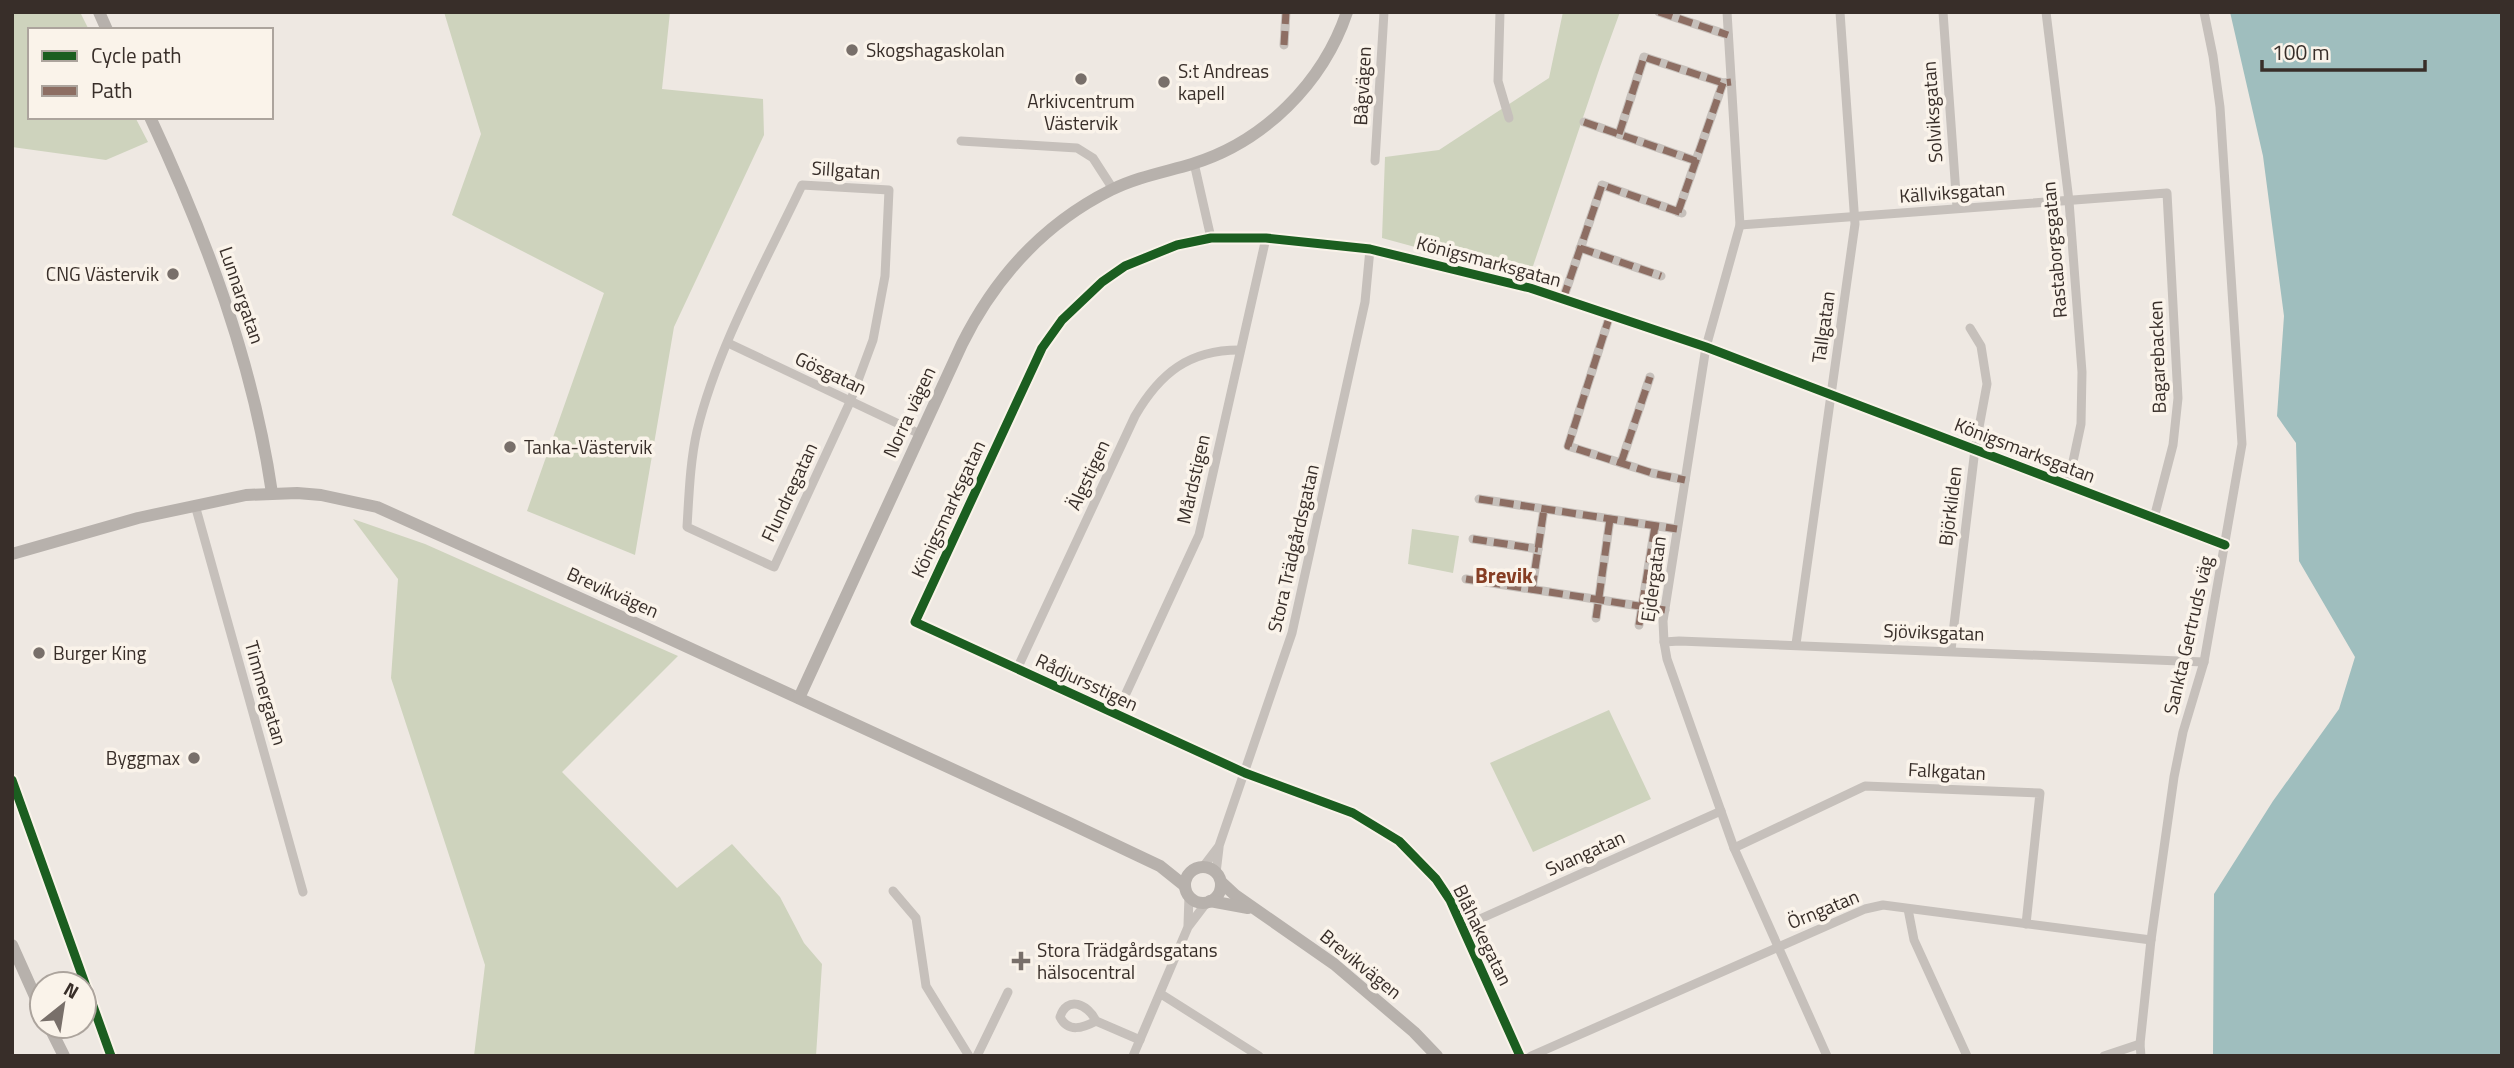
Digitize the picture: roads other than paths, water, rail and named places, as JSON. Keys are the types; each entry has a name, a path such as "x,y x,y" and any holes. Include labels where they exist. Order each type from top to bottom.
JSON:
{"street":[{"path":"99,12 106,28"},
{"path":"1284,45 1286,12"},
{"name":"Norra vägen","path":"799,698 974,320 1006,272 1025,250 1071,212 1113,189 1194,163 1245,140 1286,109 1305,89 1319,68 1346,12"},
{"name":"Bågvägen","path":"1375,161 1384,12"},
{"path":"1500,12 1498,81 1509,118"},
{"path":"1659,12 1728,35"},
{"name":"Ejdergatan","path":"1727,12 1727,82 1741,225 1706,347 1665,610 1664,642 1667,659 1734,848 1827,1056"},
{"name":"Tallgatan","path":"1796,644 1854,217 1840,12"},
{"name":"Solviksgatan","path":"1943,12 1957,208"},
{"name":"Rastaborgsgatan","path":"2046,12 2068,201 2082,399 2081,424 2068,485"},
{"name":"Sankta Gertruds väg","path":"2141,1056 2151,940 2174,777 2183,732 2204,662 2241,462 2242,420 2220,107 2204,12"},
{"path":"1619,134 1644,57 1727,82"},
{"name":"Ejdergatan","path":"1563,299 1602,185 1680,212 1696,161 1727,82"},
{"name":"Lunnargatan","path":"151,119 205,246 236,335 259,415 272,493"},
{"path":"1584,122 1696,161"},
{"path":"961,141 1077,148 1093,158 1113,189"},
{"path":"1194,163 1211,238"},
{"name":"Sillgatan","path":"728,343 802,185 889,190 885,276 880,309 864,366 850,402"},
{"name":"Källviksgatan","path":"1741,225 2166,193"},
{"name":"Bagarebacken","path":"2154,518 2173,445 2178,398 2166,193"},
{"name":"Königsmarksgatan","path":"915,622 1042,348 1062,320 1080,300 1125,267 1177,245 1211,238 1266,238 1370,249 1530,288 1706,347 2225,545"},
{"name":"Mårdstigen","path":"1116,715 1199,535 1266,238"},
{"path":"1580,248 1661,276"},
{"name":"Stora Trädgårdsgatan","path":"1219,877 1219,846 1292,633 1365,302 1370,249"},
{"path":"1610,315 1567,446 1685,480"},
{"name":"Björkliden","path":"1951,650 1975,449 1987,384 1981,346 1970,328"},
{"name":"Gösgatan","path":"728,343 920,434"},
{"name":"Flundregatan","path":"728,343 714,376 696,435 687,527 774,567 850,402"},
{"name":"Älgstigen","path":"1017,669 1145,398 1157,383 1188,360 1219,350 1239,350"},
{"path":"1621,463 1650,377"},
{"name":"Brevikvägen","path":"16,554 138,518 246,495 321,495 349,500 395,514 1160,866 1187,891"},
{"path":"1479,499 1677,529"},
{"name":"Timmergatan","path":"195,505 303,892"},
{"path":"1532,589 1544,509"},
{"path":"1596,618 1610,519"},
{"path":"1639,625 1655,526"},
{"path":"1473,539 1538,549"},
{"path":"1466,579 1665,610"},
{"name":"Rådjursstigen","path":"915,622 1245,773"},
{"name":"Sjöviksgatan","path":"1664,642 1679,640 1796,644 2204,662"},
{"name":"Blåhakegatan","path":"1245,773 1353,813 1378,827 1417,858 1450,900 1520,1056"},
{"name":"Falkgatan","path":"1734,848 1865,786 2040,793 2026,923"},
{"name":"Svangatan","path":"1462,927 1721,811"},
{"name":"Stora Trädgårdsgatan","path":"1199,868 1219,846"},
{"name":"Brevikvägen","path":"1160,866 1199,868"},
{"path":"1133,1056 1188,927 1219,893 1219,877 1199,868 1188,876 1188,927"},
{"name":"Brevikvägen","path":"1219,877 1255,909 1334,964 1395,1015 1437,1056"},
{"path":"893,891 916,918 926,986 969,1056"},
{"path":"1187,891 1200,903 1208,902"},
{"name":"Brevikvägen","path":"1208,902 1255,909"},
{"name":"Örngatan","path":"1531,1056 1865,909 1883,905 2151,940"},
{"path":"1908,909 1914,940 1967,1056"},
{"path":"12,945 28,981"},
{"path":"976,1056 1008,992"},
{"path":"1161,994 1259,1056"},
{"path":"1096,1021 1140,1040"},
{"path":"56,1040 64,1056"},
{"path":"2104,1056 2140,1044"}],"water":[{"path":"2230,12 2502,12 2502,1056 2213,1056 2214,894 2273,801 2339,709 2355,657 2299,561 2296,443 2277,416 2284,316 2263,156"}],"place":[{"name":"Skogshagaskolan","path":"852,50"},
{"name":"Arkivcentrum Västervik","path":"1081,79"},
{"name":"S:t Andreas kapell","path":"1164,82"},
{"name":"CNG Västervik","path":"173,274"},
{"name":"Tanka-Västervik","path":"510,447"},
{"name":"Burger King","path":"39,653"},
{"name":"Byggmax","path":"194,758"},
{"name":"Stora Trädgårdsgatans hälsocentral","path":"1021,961"}],"district":[{"name":"Brevik","path":"1504,576"}]}
